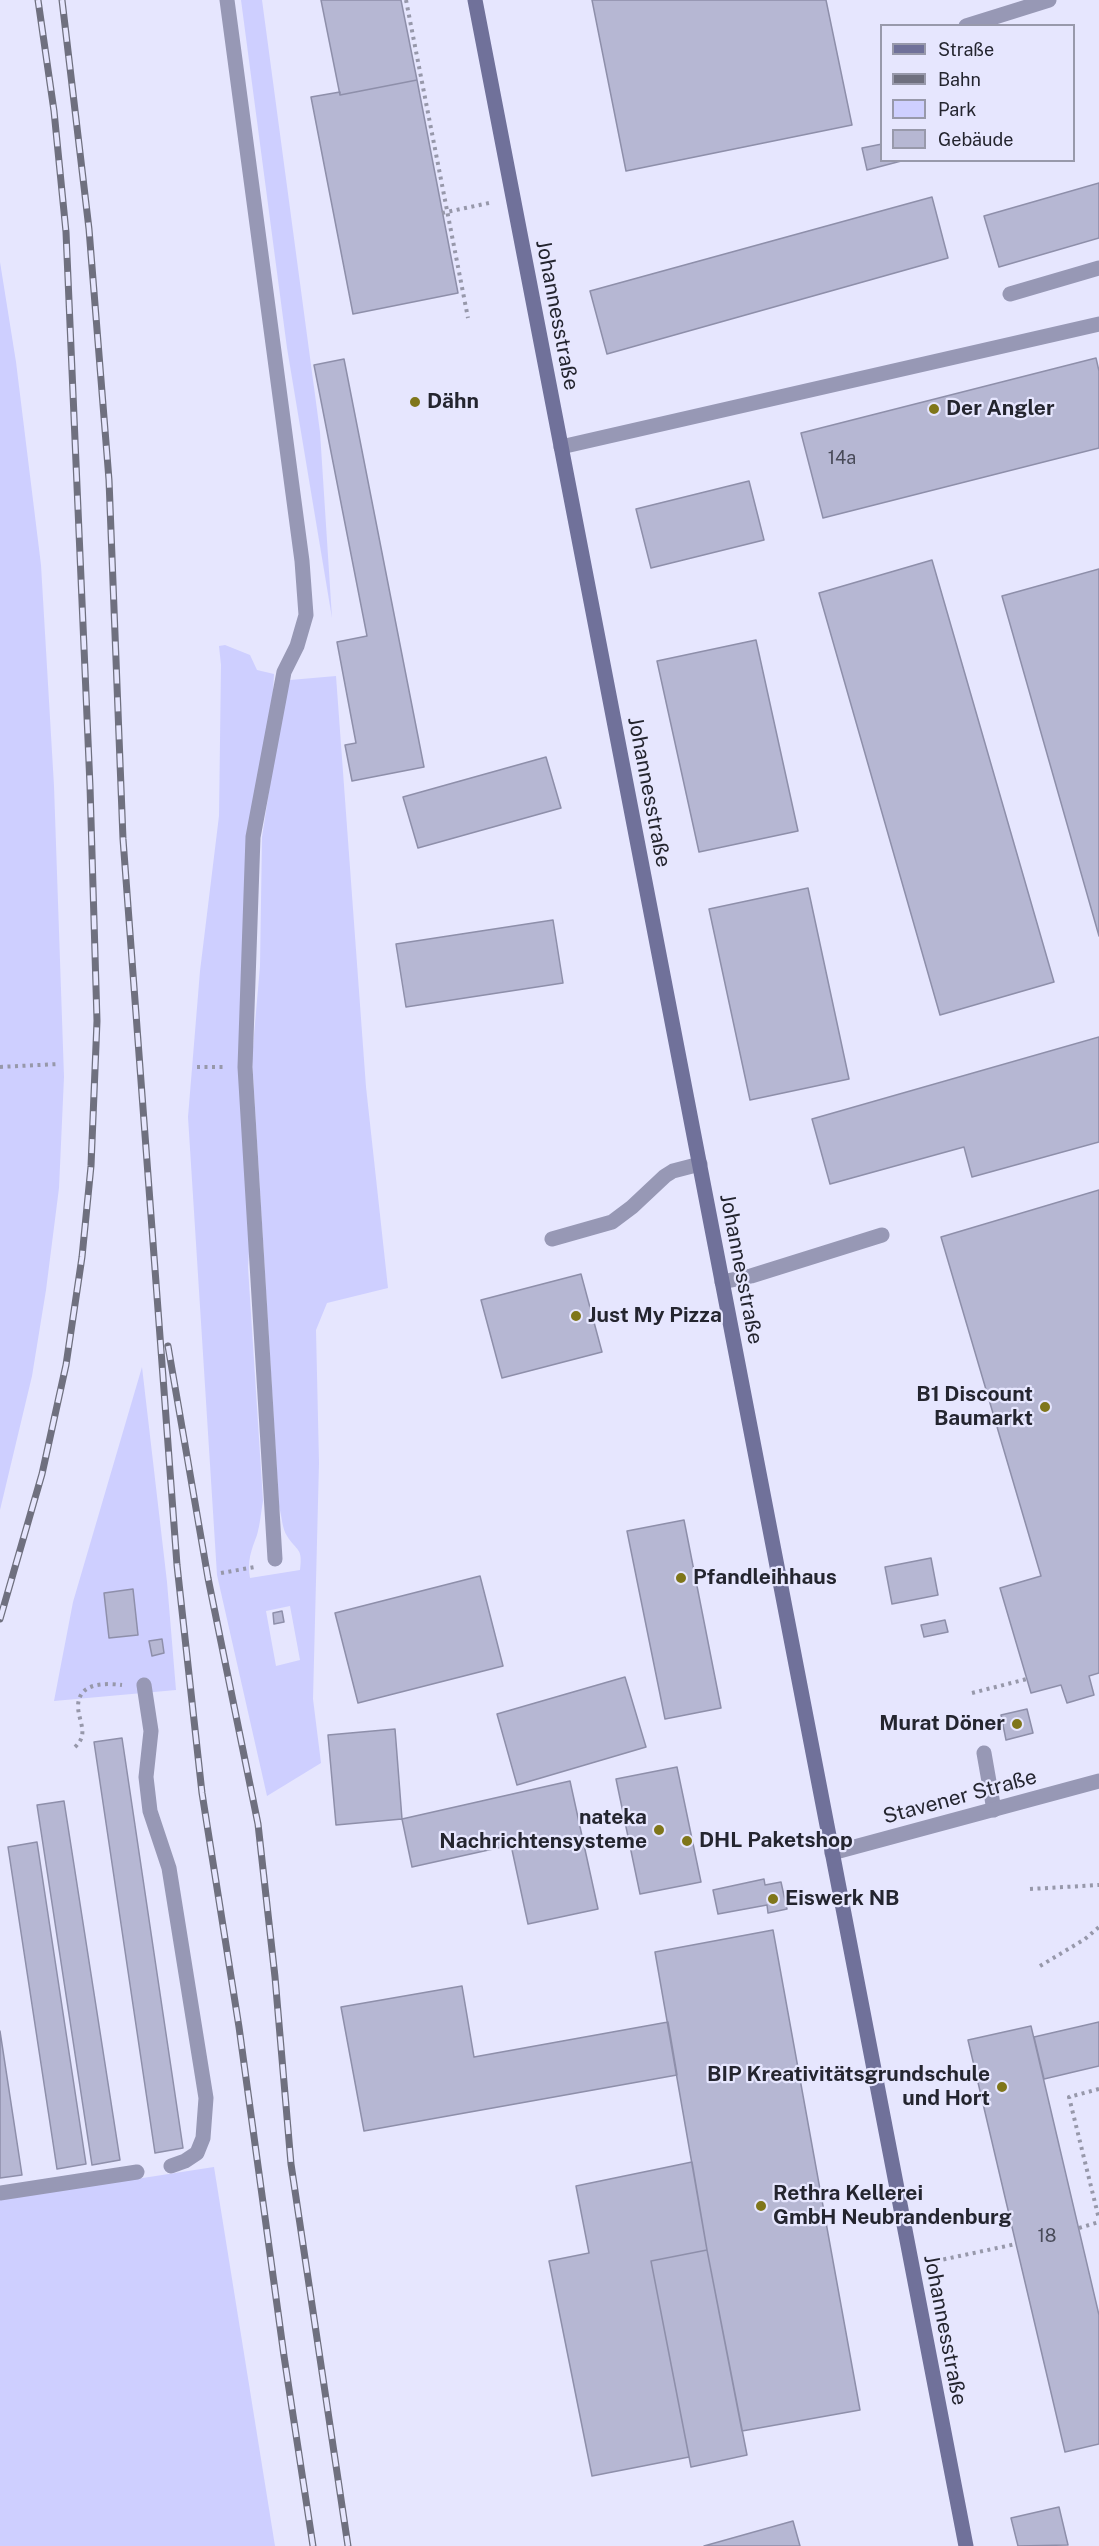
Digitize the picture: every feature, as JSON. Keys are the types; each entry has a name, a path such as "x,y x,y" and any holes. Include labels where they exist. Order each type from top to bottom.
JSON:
{"main road":[{"name":"Johannesstraße","path":"475,0 966,2546"}],"street":[{"path":"227,0 301,549 306,615 297,646 284,672 253,837 245,1067 275,1559"},
{"path":"972,24 1049,0"},
{"path":"1010,294 1099,268"},
{"path":"561,447 1099,324"},
{"path":"552,1239 612,1222 665,1176 674,1171 700,1164"},
{"path":"722,1282 751,1276 882,1235"},
{"path":"144,1685 151,1731 146,1777 150,1811 170,1868 206,2098 203,2138 197,2153 171,2166"},
{"path":"984,1753 994,1810"},
{"name":"Stavener Straße","path":"832,1853 1099,1781"},
{"path":"0,2193 137,2172"}],"path":[{"path":"406,0 445,212 468,318"},
{"path":"445,212 513,198"},
{"path":"0,1067 58,1064"},
{"path":"221,1573 246,1570 275,1559"},
{"path":"972,1693 1027,1679"},
{"path":"75,1747 80,1742 83,1733 79,1703 83,1694 93,1684 104,1682 131,1686 144,1685"},
{"path":"1030,1889 1099,1885"},
{"path":"1040,1966 1085,1939 1099,1927"},
{"path":"1079,2228 1099,2220 1069,2097 1099,2089"},
{"path":"912,2266 1016,2244"}],"green space":[{"path":"241,0 262,0 320,432 332,618 287,348"},
{"path":"0,262 16,362 41,565 54,786 64,1077 59,1188 46,1290 32,1376 0,1510"},
{"path":"225,645 250,655 257,670 274,674 273,693 247,837 250,1236 248,1267 263,1501 258,1531 250,1556 250,1578 300,1570 301,1563 300,1553 285,1533 279,1507 252,1058 260,966 262,837 285,686 290,680 336,676 366,1087 388,1288 327,1303 316,1330 319,1463 313,1699 321,1763 267,1796 217,1575 188,1117 200,971 219,816 221,665 219,646","holes":["290,1606 300,1660 276,1666 266,1611"]},
{"path":"142,1367 167,1582 176,1690 54,1701 73,1602"},
{"path":"214,2167 275,2546 0,2546 0,2200"}],"building":[{"path":"321,0 401,0 417,80 340,95"},
{"path":"592,0 826,0 852,125 626,171"},
{"path":"417,80 458,293 353,314 311,97 340,92 340,95"},
{"path":"880,144 880,162 897,162 867,170 862,148"},
{"path":"1099,183 1099,238 999,267 984,216"},
{"path":"932,197 948,258 607,354 590,291"},
{"path":"1096,358 1099,371 1099,448 823,518 801,433"},
{"path":"344,359 424,767 352,781 345,745 356,743 337,642 367,636 314,365"},
{"path":"749,481 764,540 651,568 636,509"},
{"path":"932,560 1054,982 940,1015 819,593"},
{"path":"1099,569 1099,936 1002,596"},
{"path":"756,640 798,831 699,852 657,661"},
{"path":"546,757 561,808 418,848 403,797"},
{"path":"808,888 849,1079 750,1100 709,909"},
{"path":"553,920 563,983 406,1007 396,944"},
{"path":"1099,1037 1099,1142 972,1177 964,1147 830,1184 812,1119"},
{"name":"B1 Discount Baumarkt","path":"1099,1190 1099,1673 1089,1676 1094,1695 1067,1703 1061,1685 1031,1693 1000,1588 1041,1576 941,1237"},
{"path":"581,1274 602,1352 502,1378 481,1300"},
{"path":"684,1520 721,1708 665,1719 627,1531"},
{"path":"931,1558 938,1595 892,1604 885,1567"},
{"path":"480,1576 503,1666 358,1703 335,1613"},
{"path":"133,1589 138,1635 109,1638 104,1593"},
{"path":"282,1611 284,1622 274,1624 273,1613"},
{"path":"945,1620 948,1632 924,1637 921,1625"},
{"path":"162,1639 164,1653 152,1656 149,1641"},
{"path":"625,1677 646,1747 517,1785 497,1714"},
{"name":"Murat Döner","path":"1027,1709 1033,1733 1006,1740 1001,1715"},
{"path":"395,1729 402,1819 336,1825 328,1735"},
{"path":"122,1738 183,2148 155,2153 94,1742"},
{"name":"nateka Nachrichtensysteme","path":"677,1767 701,1882 640,1894 616,1779"},
{"path":"570,1781 598,1909 528,1924 511,1845 412,1867 402,1819"},
{"path":"64,1801 120,2160 92,2165 37,1805"},
{"path":"37,1842 86,2164 57,2169 8,1847"},
{"path":"764,1879 765,1885 781,1882 787,1909 768,1913 767,1905 718,1914 713,1890"},
{"name":"Rethra Kellerei GmbH Neubrandenburg","path":"773,1930 860,2410 742,2431 707,2250 655,1952"},
{"path":"462,1986 474,2057 668,2022 677,2075 364,2131 341,2007"},
{"path":"1099,2022 1099,2066 1044,2079 1034,2037"},
{"path":"1031,2026 1099,2315 1099,2444 1065,2452 968,2040"},
{"path":"0,2031 22,2175 0,2178"},
{"path":"692,2162 707,2250 651,2261 689,2457 592,2476 549,2261 589,2253 576,2186"},
{"path":"707,2250 747,2455 691,2467 651,2261"},
{"path":"1059,2507 1068,2545 1018,2546 1011,2518"},
{"path":"793,2521 800,2546 704,2546"}],"railway":[{"path":"0,1619 42,1474 66,1365 82,1257 91,1166 97,1021 90,786 66,232 54,111 38,0"},
{"path":"62,0 89,229 109,480 123,839 177,1565 202,1793 239,2027 284,2356 313,2546"},
{"path":"168,1346 208,1578 258,1824 275,1977 291,2164 348,2546"}],"place":[{"name":"Dähn","path":"415,402"},
{"name":"Der Angler","path":"934,409"},
{"name":"Just My Pizza","path":"576,1316"},
{"name":"B1 Discount Baumarkt","path":"1045,1407"},
{"name":"Pfandleihhaus","path":"681,1578"},
{"name":"Murat Döner","path":"1017,1724"},
{"name":"nateka Nachrichtensysteme","path":"659,1830"},
{"name":"DHL Paketshop","path":"687,1841"},
{"name":"Eiswerk NB","path":"773,1899"},
{"name":"BIP Kreativitätsgrundschule und Hort","path":"1002,2087"},
{"name":"Rethra Kellerei GmbH Neubrandenburg","path":"761,2206"}]}
